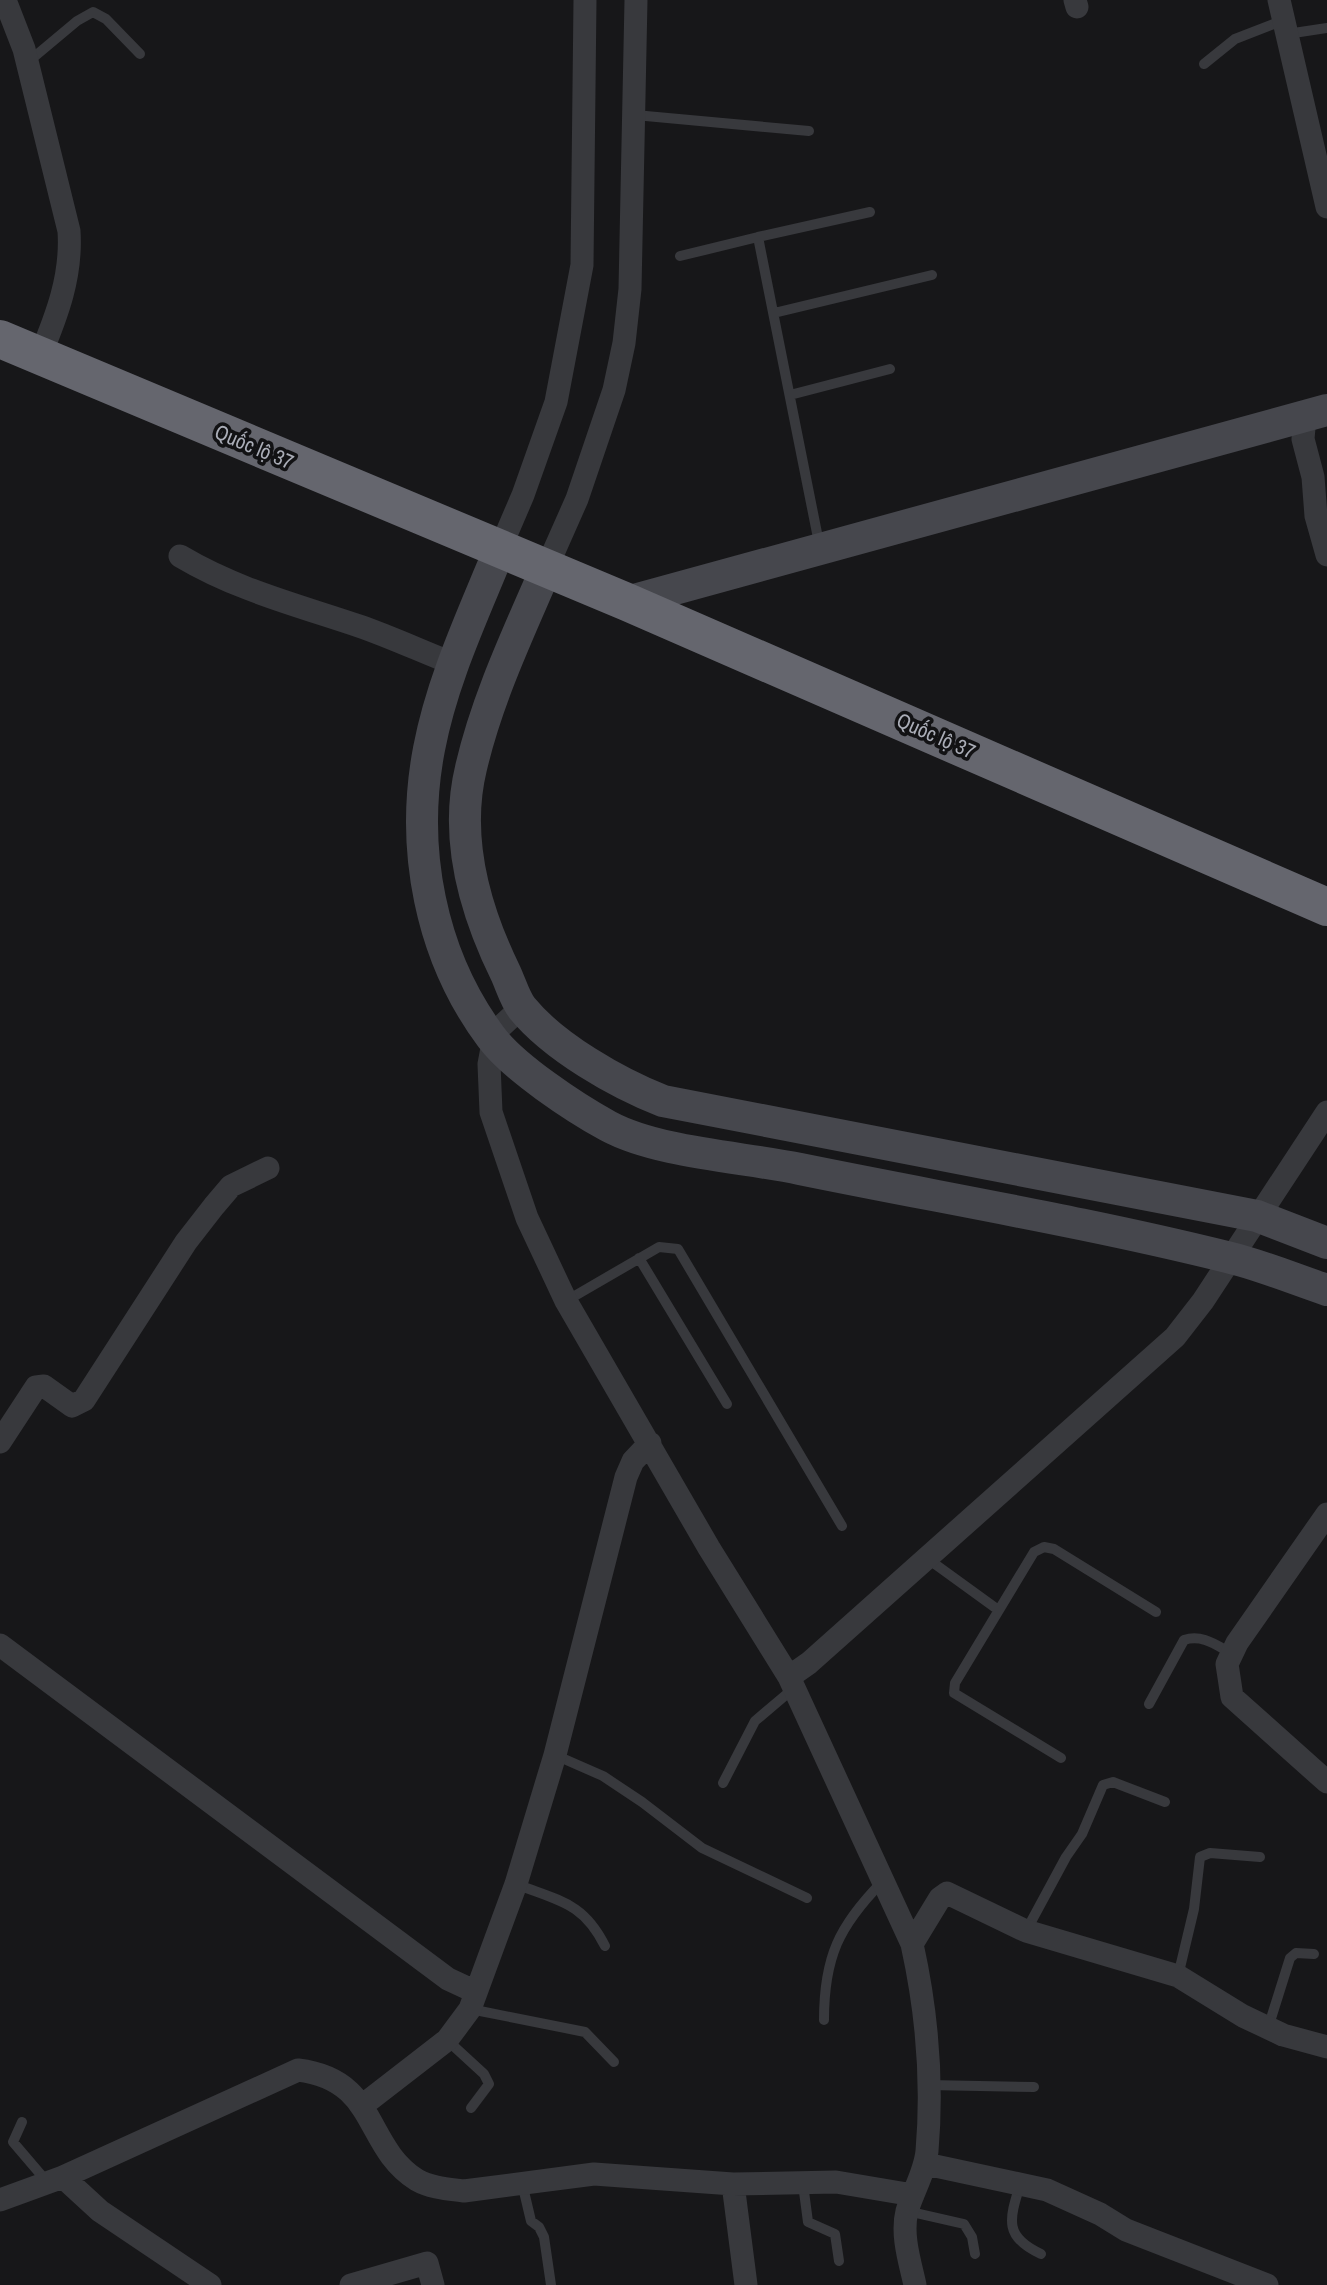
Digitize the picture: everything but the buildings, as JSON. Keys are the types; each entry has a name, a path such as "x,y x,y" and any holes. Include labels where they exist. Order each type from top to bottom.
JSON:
{"highway":[{"name":"Quốc lộ 37","path":"0,339 626,602 1327,907"}],"main road":[{"path":"626,602 1316,413"},
{"path":"504,552 454,664 429,750 423,793 422,835 426,884 440,936 463,990 508,1020 563,1045 628,1087 663,1101 1257,1216 1327,1243"},
{"path":"545,568 506,661 479,739 465,804 464,842 508,1020 573,1105 612,1128 653,1142 781,1165 1230,1257 1327,1290"}],"street":[{"path":"5,0 17,25 28,62 69,231 71,256 63,292 40,356"},
{"path":"504,552 556,401 582,265 585,0"},
{"path":"545,568 577,499 614,390 624,343 630,289 636,0"},
{"path":"1284,18 1327,207"},
{"path":"1316,413 1303,439 1313,477 1316,516 1327,555"},
{"path":"180,556 213,576 249,592 363,627 454,664"},
{"path":"508,1020 489,1064 491,1112 527,1219 566,1301 709,1548 792,1682 912,1944 922,1990 928,2085 926,2164 910,2203 906,2241 915,2285"},
{"path":"792,1682 809,1663 1174,1337 1327,1112"},
{"path":"0,1442 36,1387 44,1386 72,1406 84,1400 186,1242 214,1206 231,1186 268,1168"},
{"path":"363,2105 447,2040 473,2000 516,1884 555,1755 626,1477 633,1461 650,1443"},
{"path":"1327,1514 1231,1653 1227,1664 1232,1698 1327,1782"},
{"path":"0,1645 473,2000"},
{"path":"912,1944 940,1898 947,1893 1026,1931 1178,1976 1268,2028 1327,2048"},
{"path":"0,2200 56,2180 298,2070 317,2073 347,2089 363,2105 386,2147 416,2179 429,2185 464,2191 594,2174 733,2184 855,2183 910,2203"},
{"path":"926,2164 1047,2190 1100,2214 1126,2230 1267,2285"},
{"path":"56,2180 210,2285"},
{"path":"733,2184 746,2285"},
{"path":"351,2285 424,2263 430,2268 433,2285"}],"lane":[{"path":"28,62 77,21 93,12 106,19 140,54"},
{"path":"1204,64 1235,38 1284,18 1327,28"},
{"path":"635,115 809,131"},
{"path":"680,256 870,212"},
{"path":"758,237 820,549"},
{"path":"774,313 932,275"},
{"path":"790,395 890,369"},
{"path":"566,1301 639,1258 669,1246 678,1249 842,1526"},
{"path":"639,1258 727,1404"},
{"path":"1061,1758 954,1693 955,1683 997,1609 1034,1552 1044,1547 1054,1549 1156,1612"},
{"path":"928,1559 997,1609"},
{"path":"1149,1704 1184,1640 1203,1639 1231,1653"},
{"path":"723,1783 755,1721 792,1682"},
{"path":"555,1755 603,1776 642,1801 702,1848 807,1898"},
{"path":"1026,1931 1066,1857 1082,1835 1103,1785 1112,1782 1165,1802"},
{"path":"1178,1976 1194,1909 1200,1857 1210,1853 1260,1857"},
{"path":"824,2020 824,1985 843,1928 852,1912 882,1882"},
{"path":"516,1884 577,1909 594,1925 605,1946"},
{"path":"1268,2028 1290,1958 1296,1953 1314,1954"},
{"path":"473,2000 585,2032 614,2062"},
{"path":"447,2040 484,2074 489,2084 471,2108"},
{"path":"928,2085 1034,2087"},
{"path":"22,2122 13,2142 56,2180"},
{"path":"522,2183 531,2221 544,2237 551,2285"},
{"path":"803,2184 808,2222 835,2234 839,2261"},
{"path":"1020,2185 1010,2217 1012,2228 1024,2246 1041,2254"},
{"path":"910,2203 964,2224 972,2237 975,2254"}]}
